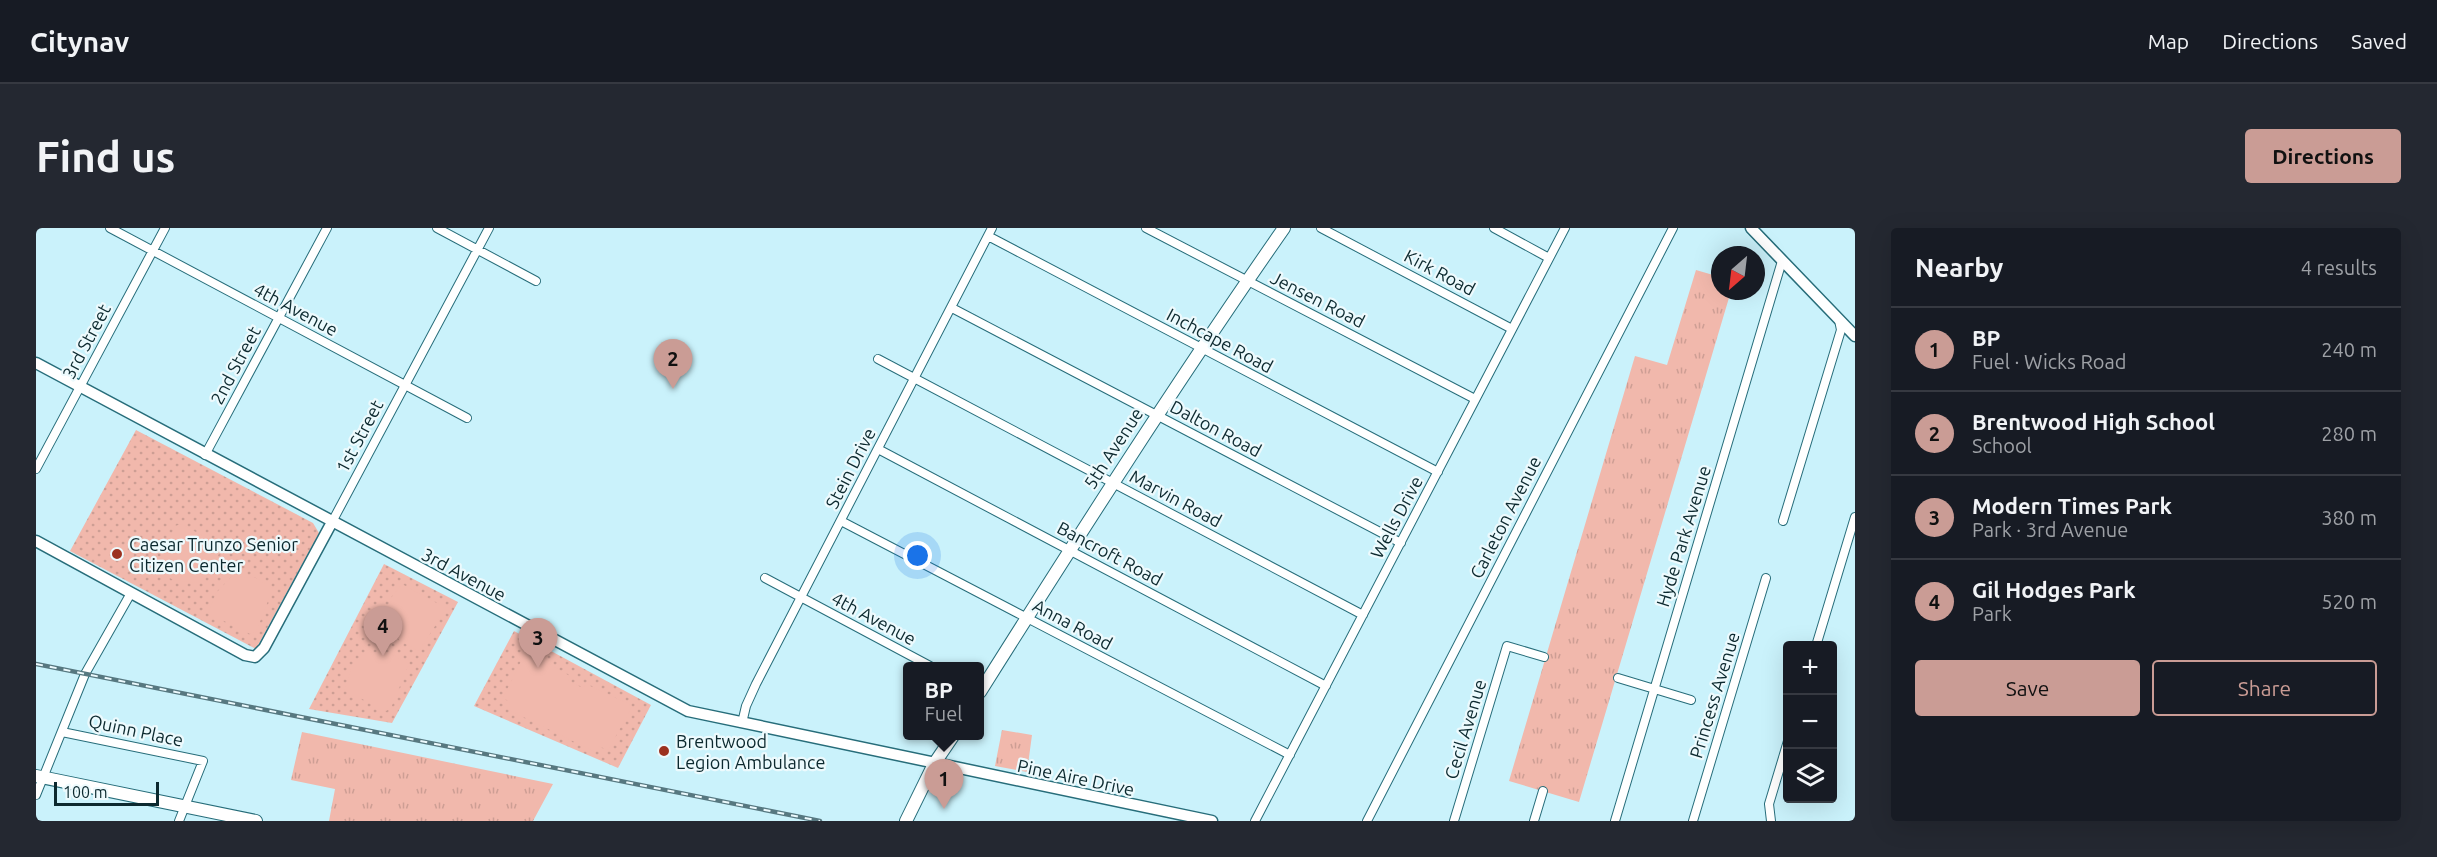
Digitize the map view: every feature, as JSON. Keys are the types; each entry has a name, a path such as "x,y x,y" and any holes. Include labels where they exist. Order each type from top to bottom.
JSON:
{"main road":[{"name":"5th Avenue","path":"984,686 1068,550 1156,415 1284,228"},
{"path":"906,821 934,764 950,740"},
{"path":"40,776 256,821"}],"street":[{"name":"4th Avenue","path":"110,228 467,418"},
{"name":"3rd Street","path":"36,469 165,228"},
{"name":"2nd Street","path":"205,455 327,228"},
{"path":"437,228 536,281"},
{"name":"1st Street","path":"130,593 245,655 255,657 264,648 489,228"},
{"name":"Jensen Road","path":"1146,228 1475,399"},
{"name":"Kirk Road","path":"1321,228 1512,329"},
{"path":"1494,228 1549,258"},
{"name":"Wells Drive","path":"1255,821 1565,228"},
{"name":"Carleton Avenue","path":"1367,821 1672,228"},
{"path":"1751,228 1855,336"},
{"name":"Stein Drive","path":"742,723 746,706 756,684 990,232"},
{"name":"Inchcape Road","path":"990,232 1201,348 1438,472"},
{"name":"Hyde Park Avenue","path":"1615,821 1782,261"},
{"name":"Dalton Road","path":"952,308 1401,543"},
{"path":"1784,521 1841,330 1839,320"},
{"name":"Marvin Road","path":"878,359 1363,615"},
{"name":"3rd Avenue","path":"36,363 688,711 934,764"},
{"name":"Bancroft Road","path":"878,449 1326,686"},
{"path":"1817,641 1855,517"},
{"name":"Anna Road","path":"841,521 1290,756"},
{"path":"36,541 130,593 86,674 62,732 40,776 36,795"},
{"name":"4th Avenue","path":"765,578 923,662"},
{"name":"Princess Avenue","path":"1693,821 1766,578"},
{"name":"Cecil Avenue","path":"1454,821 1507,646 1544,657"},
{"path":"1618,678 1691,700"},
{"name":"Quinn Place","path":"62,732 203,761 185,806"},
{"path":"1771,821 1769,804 1786,749"},
{"name":"Pine Aire Drive","path":"934,764 1212,821"},
{"path":"1534,821 1544,791"},
{"path":"179,821 185,806"}],"green space":[{"path":"1696,270 1711,274 1711,300 1728,300 1579,802 1509,781 1635,356 1667,365"},
{"path":"136,430 313,523 319,533 256,649 70,551"},
{"path":"181,524 222,546 214,566 197,583 173,580 156,569 175,526"},
{"path":"384,564 458,602 392,723 309,709"},
{"path":"232,576 256,578 273,588 256,632 250,634 208,613 216,593"},
{"path":"402,584 444,607 444,612 419,651 400,641 385,622 390,599"},
{"path":"514,631 651,705 618,768 474,706"},
{"path":"368,652 392,654 409,664 391,708 386,711 344,690 351,669"},
{"path":"529,653 570,676 568,681 583,688 586,684 629,704 631,709 608,750 598,746 595,752 507,709 510,702 503,698 524,655"},
{"path":"1002,730 1032,735 1027,772 995,766"},
{"path":"302,732 553,784 533,821 329,821 335,789 291,780"}],"railway":[{"path":"36,664 820,821"}],"place":[{"name":"Brentwood High School","path":"673,389"},
{"name":"Caesar Trunzo Senior Citizen Center","path":"117,554"},
{"name":"Gil Hodges Park","path":"383,656"},
{"name":"Modern Times Park","path":"538,668"},
{"name":"Brentwood Legion Ambulance","path":"664,751"},
{"name":"BP","path":"944,809"}]}
